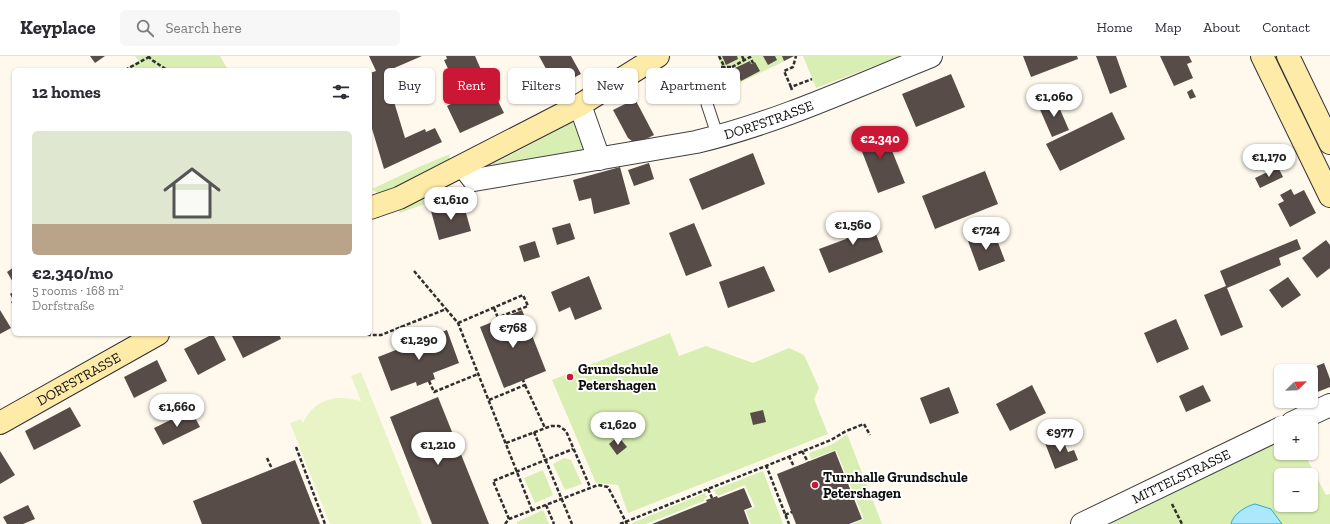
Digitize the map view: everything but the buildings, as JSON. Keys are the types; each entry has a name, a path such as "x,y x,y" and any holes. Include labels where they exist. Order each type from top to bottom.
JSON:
{"main road":[{"path":"372,207 399,198 580,105 658,56"},
{"path":"1262,56 1289,85 1330,143"},
{"path":"1288,56 1289,85 1330,196"},
{"path":"372,221 382,215 399,198"},
{"name":"DORFSTRASSE","path":"0,423 154,336"}],"street":[{"name":"DORFSTRASSE","path":"463,166 474,180 674,146 718,137 771,120 931,56"},
{"path":"580,105 599,158"},
{"path":"1307,416 1330,405"},
{"name":"MITTELSTRASSE","path":"1082,524 1274,431"}],"lane":[{"path":"707,104 718,137"}],"path":[{"path":"128,68 149,56 164,68"},
{"path":"719,56 724,68"},
{"path":"742,56 744,60"},
{"path":"720,67 732,67 751,56 752,62"},
{"path":"791,87 784,71 793,67 796,56"},
{"path":"414,271 458,323 532,510"},
{"path":"458,323 494,308 523,296 528,306 499,317 499,319 494,308"},
{"path":"372,335 381,335 446,309"},
{"path":"401,326 408,345"},
{"path":"430,381 434,392 478,374"},
{"path":"523,380 545,428"},
{"path":"489,400 525,386"},
{"path":"620,524 627,523 766,465 831,440 846,431 864,424 870,435"},
{"path":"506,444 545,428 559,426 566,431 590,487"},
{"path":"534,432 572,524"},
{"path":"296,447 325,524"},
{"path":"509,519 493,481 573,449"},
{"path":"802,451 808,462"},
{"path":"790,456 794,467"},
{"path":"267,458 272,469"},
{"path":"766,465 789,524"},
{"path":"505,524 509,519 598,485 608,487 627,523"},
{"path":"708,489 712,498"},
{"path":"546,505 554,524"},
{"path":"785,515 792,512"}],"green space":[{"path":"135,56 220,56 227,68 126,68 139,61"},
{"path":"717,56 795,56 740,83 740,68 722,68"},
{"path":"803,56 901,56 816,88"},
{"path":"571,123 576,124 585,151 492,167 493,163"},
{"path":"450,154 449,160 397,186 378,194 372,189 421,166"},
{"path":"467,187 468,191 438,199 400,213 399,210 430,194"},
{"path":"670,333 679,356 706,346 753,363 789,348 804,355 819,388 814,399 828,434 628,513 618,485 596,483 552,380"},
{"path":"361,372 422,524 330,524 290,423 301,419 303,423 314,408 327,400 343,398 361,401 351,376"},
{"path":"847,434 882,524 852,524 864,519 836,450 811,459 809,453 833,444"},
{"path":"1274,443 1274,460 1308,460 1312,468 1274,468 1274,512 1318,512 1318,480 1326,495 1330,494 1330,524 1100,524"},
{"path":"564,458 571,460 582,484 565,490 553,464"},
{"path":"543,470 553,495 535,503 524,478"},
{"path":"763,471 783,524 751,524 746,511 755,507 745,485 718,496 714,490"},
{"path":"705,493 707,497 704,501 646,524 632,523"},
{"path":"543,510 549,524 517,524 517,522"}],"water":[{"path":"1255,504 1271,509 1282,524 1231,524 1234,517 1240,511"}],"place":[{"name":"Grundschule Petershagen","path":"570,377"},
{"name":"Turnhalle Grundschule Petershagen","path":"815,485"}]}
